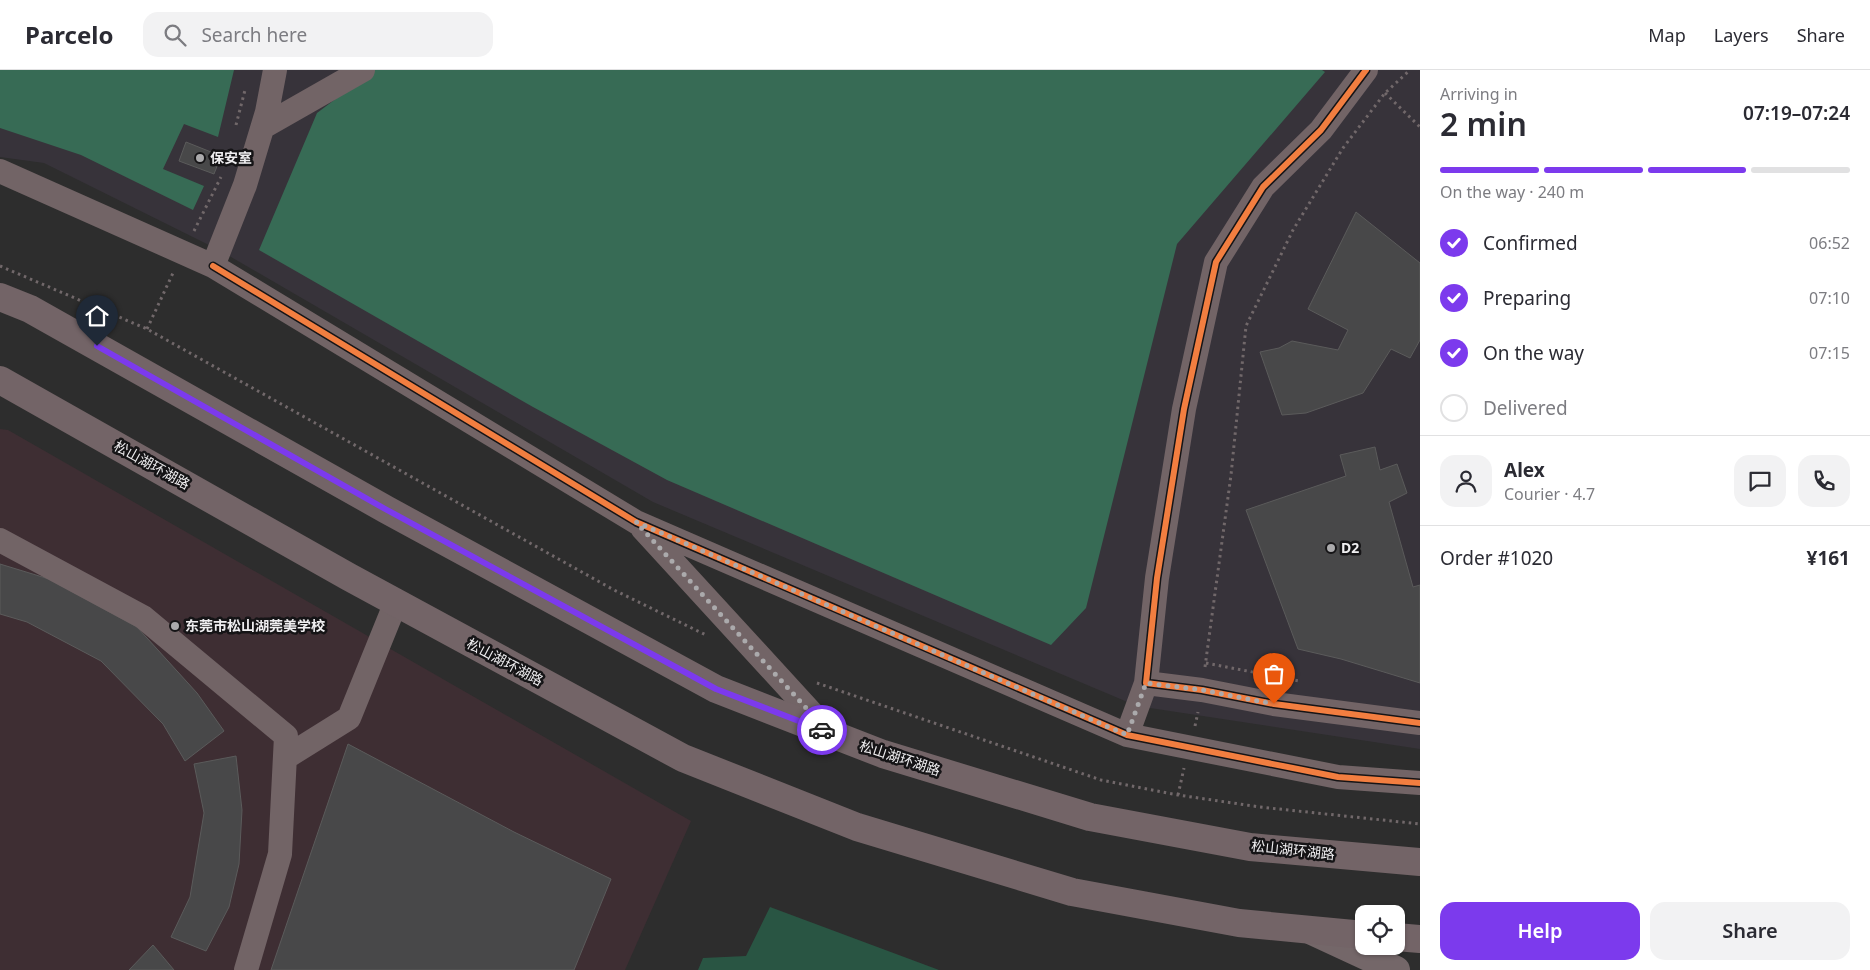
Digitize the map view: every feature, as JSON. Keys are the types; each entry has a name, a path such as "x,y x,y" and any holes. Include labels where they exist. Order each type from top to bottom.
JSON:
{"main road":[{"name":"松山湖环湖路","path":"0,297 30,309 387,510 716,689 883,754 1090,817 1250,846 1420,862"},
{"name":"松山湖环湖路","path":"0,380 396,602 683,758 857,827 1072,892 1239,923 1355,934"},
{"path":"1308,929 1396,970"},
{"path":"1405,938 1420,939"}],"street":[{"path":"213,266 245,185 263,126 275,70"},
{"path":"263,126 363,70"},
{"path":"1127,735 1146,683 1157,578 1184,409 1216,262 1263,186 1321,130 1366,70"},
{"path":"0,171 213,266 636,522 1127,735 1338,777 1420,783"},
{"path":"636,522 830,734"},
{"path":"0,540 144,617 286,736 280,854 246,970"},
{"path":"285,758 349,718 396,602"},
{"path":"1146,683 1202,690 1274,704 1420,724"}],"path":[{"path":"1197,715 1231,474 1246,326 1294,230 1343,148 1385,93 1410,70"},
{"path":"235,132 246,88"},
{"path":"1385,93 1420,127"},
{"path":"147,329 183,252 222,176"}],"shaded area":[{"path":"0,70 1420,70 1420,749 1137,706 653,502 219,250 44,163 0,157"},
{"name":"东莞市松山湖莞美学校","path":"0,429 8,430 691,821 625,970 0,970"}],"green space":[{"path":"0,70 234,70 218,137 184,124 163,169 204,186 193,210 81,155 0,128"},
{"path":"374,70 1322,70 1325,72 1177,244 1086,608 1051,645 667,480 533,407 259,250 317,113"},
{"path":"770,907 939,970 698,970 703,958 746,956"}],"building":[{"name":"保安室","path":"186,142 221,156 214,174 179,161"},
{"path":"1356,212 1420,263 1420,340 1410,358 1391,349 1363,393 1306,413 1282,415 1260,352 1279,348 1292,341 1338,350 1348,330 1308,309"},
{"name":"D2","path":"1375,447 1380,470 1397,464 1407,493 1389,502 1413,587 1420,585 1420,683 1341,659 1298,649 1246,510 1346,476 1340,455"},
{"path":"0,564 49,579 137,627 197,693 224,731 185,761 163,724 101,661 27,622 0,614"},
{"path":"348,744 514,832 611,879 574,970 271,970"},
{"path":"236,756 242,810 239,864 229,907 206,951 171,937 190,897 204,813 194,764"},
{"path":"153,945 174,970 129,970"}],"cycle path":[{"path":"1366,70 1321,130 1263,187 1216,262 1184,409 1157,578 1146,683 1202,690 1274,704 1420,723"},
{"path":"213,266 636,522 1127,735 1338,777 1420,783"}],"way so far":[{"path":"822,730 830,734 636,522 1127,735 1146,683 1202,690 1274,704"}],"place":[{"name":"保安室","path":"200,158"},
{"name":"D2","path":"1331,548"},
{"name":"东莞市松山湖莞美学校","path":"175,626"}],"route":[{"path":"97,346 387,510 716,689 822,730"}]}
